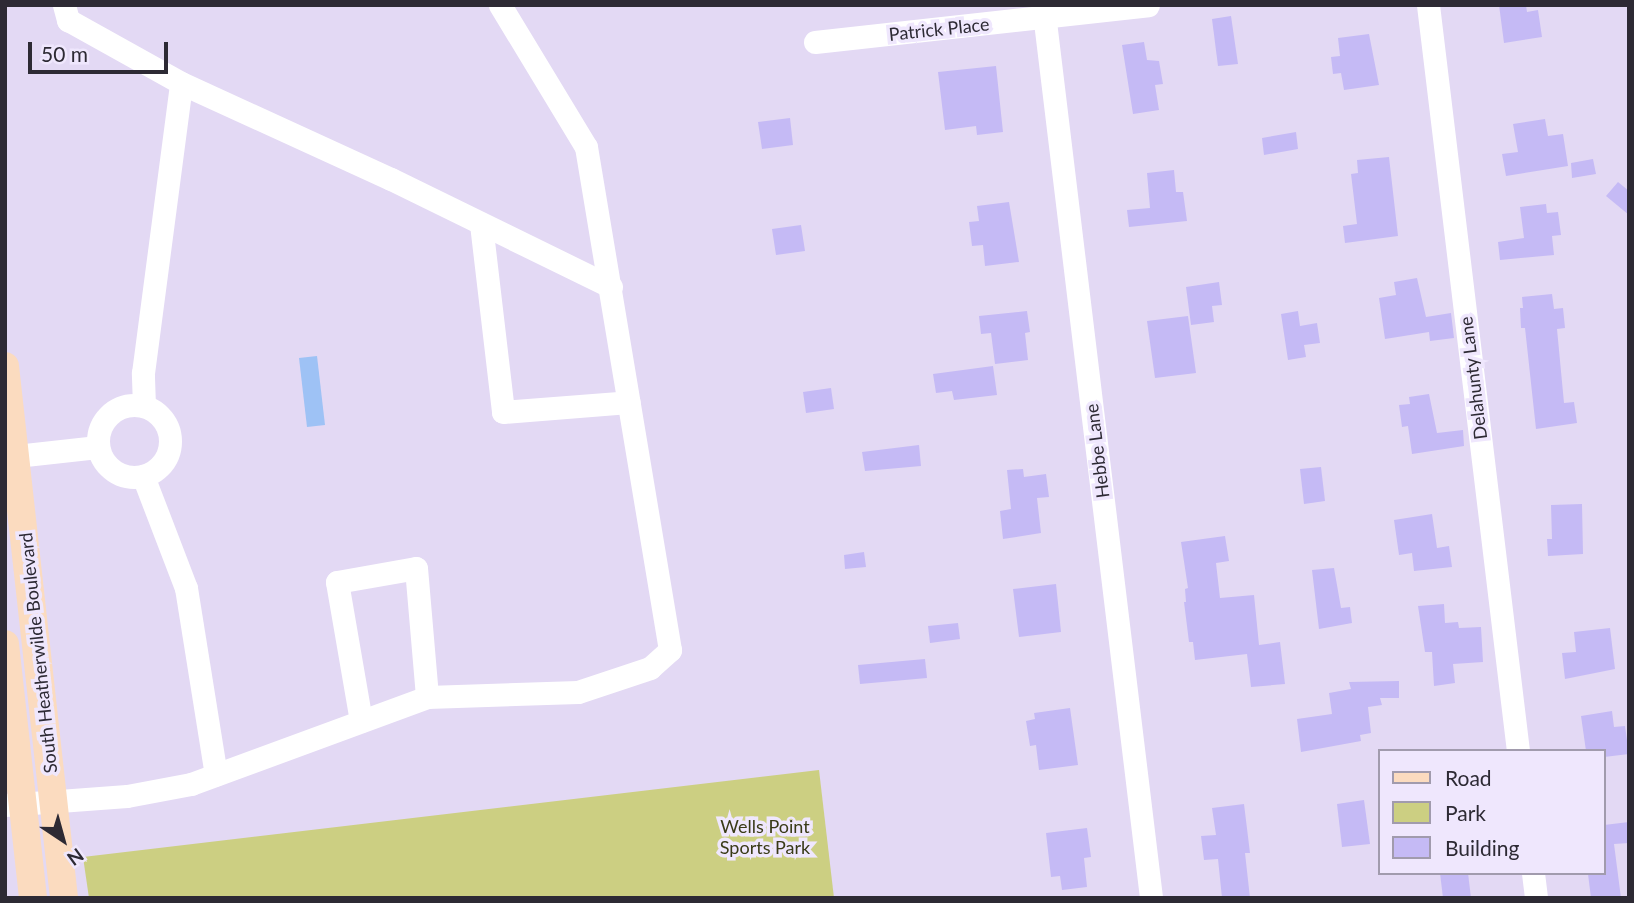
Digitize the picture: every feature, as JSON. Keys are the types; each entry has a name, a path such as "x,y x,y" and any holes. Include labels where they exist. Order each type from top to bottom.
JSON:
{"main road":[{"name":"South Heatherwilde Boulevard","path":"5,366 11,457 55,799 64,898"},
{"name":"South Heatherwilde Boulevard","path":"5,644 14,804 33,898"}],"street":[{"path":"64,5 68,20 181,83 611,287"},
{"path":"14,804 127,796 191,784 427,697 578,692 650,668 670,650 586,147 500,5"},
{"name":"Patrick Place","path":"814,42 1044,11 1148,5"},
{"name":"Delahunty Lane","path":"1428,5 1518,749"},
{"name":"Hebbe Lane","path":"1044,11 1152,898"},
{"path":"144,406 143,373 181,83"},
{"path":"481,224 503,412 629,401"},
{"path":"132,404 144,406 163,419 170,441 163,463 143,476 131,477 109,468 98,447 98,434 110,413 132,404"},
{"path":"11,457 98,447"},
{"path":"143,476 186,588 216,775"},
{"path":"361,721 337,582 416,568 427,697"},
{"path":"1533,875 1536,898"}],"green space":[{"name":"Wells Point Sports Park","path":"819,770 834,898 89,898 83,857"}],"water":[{"path":"317,356 325,425 307,427 299,358"}],"building":[{"path":"1499,5 1526,5 1527,12 1538,10 1542,37 1504,43"},
{"path":"1231,16 1238,64 1218,66 1212,19"},
{"path":"1369,34 1379,85 1344,90 1341,73 1333,74 1331,57 1340,56 1338,38"},
{"path":"1144,42 1147,60 1159,61 1163,84 1155,85 1159,110 1133,114 1122,45"},
{"path":"996,66 1003,132 977,135 976,126 945,130 938,72"},
{"path":"790,118 793,145 762,149 758,122"},
{"path":"1545,119 1548,136 1563,134 1568,166 1506,176 1502,154 1518,152 1513,124"},
{"path":"1296,132 1298,149 1264,155 1262,138"},
{"path":"1389,157 1398,236 1345,243 1343,226 1357,224 1351,174 1358,173 1357,160"},
{"path":"1593,159 1596,174 1572,178 1571,163"},
{"path":"1174,170 1176,192 1183,192 1187,221 1129,227 1127,210 1150,208 1147,173"},
{"path":"1618,182 1629,191 1629,215 1606,196"},
{"path":"1009,202 1019,262 985,266 983,245 972,246 969,222 979,221 977,206"},
{"path":"1546,204 1547,213 1558,212 1561,235 1552,236 1554,255 1500,260 1498,242 1524,238 1520,207"},
{"path":"801,225 805,251 776,255 772,229"},
{"path":"1417,278 1426,317 1451,313 1454,338 1430,341 1429,332 1385,339 1379,298 1396,295 1394,282"},
{"path":"1219,282 1222,305 1212,306 1214,322 1191,325 1186,287"},
{"path":"1552,294 1554,309 1563,308 1565,328 1557,329 1564,403 1574,402 1577,423 1536,429 1525,328 1521,328 1520,308 1523,308 1522,297"},
{"path":"1027,311 1030,332 1025,333 1028,360 995,364 991,333 981,334 979,316"},
{"path":"1298,311 1300,326 1317,323 1320,343 1304,345 1306,357 1288,360 1281,314"},
{"path":"1188,316 1196,373 1155,378 1147,321"},
{"path":"993,366 997,395 954,400 952,391 936,393 933,374"},
{"path":"831,388 834,409 806,413 803,392"},
{"path":"1429,394 1437,433 1463,430 1464,446 1412,454 1408,426 1402,427 1399,405 1410,404 1409,397"},
{"path":"919,445 921,466 865,471 862,452"},
{"path":"1321,467 1325,501 1304,504 1300,469"},
{"path":"1023,469 1024,477 1046,474 1049,497 1037,498 1041,533 1003,539 1000,511 1011,509 1007,470"},
{"path":"1582,504 1583,554 1548,556 1547,539 1552,539 1551,505"},
{"path":"1432,514 1437,548 1449,546 1452,567 1414,571 1412,553 1399,555 1394,520"},
{"path":"1225,536 1229,561 1216,563 1220,598 1254,595 1259,645 1280,642 1285,684 1251,687 1247,654 1195,660 1193,642 1189,642 1184,602 1185,589 1188,588 1181,542"},
{"path":"864,552 866,567 845,569 844,555"},
{"path":"1334,568 1341,608 1350,607 1352,623 1319,629 1312,570"},
{"path":"1056,584 1061,632 1019,637 1013,589"},
{"path":"1444,604 1445,623 1458,622 1459,628 1481,627 1483,662 1453,664 1455,683 1434,686 1432,652 1425,652 1418,606"},
{"path":"958,623 960,639 930,643 928,626"},
{"path":"1610,628 1615,669 1565,679 1562,653 1576,652 1574,632"},
{"path":"925,659 927,678 860,684 858,665"},
{"path":"1399,681 1399,698 1380,698 1382,705 1368,707 1371,733 1360,735 1361,741 1301,752 1297,719 1332,714 1329,693 1351,689 1349,682"},
{"path":"1070,708 1078,765 1039,770 1036,745 1030,746 1026,721 1035,719 1034,713"},
{"path":"1612,711 1614,727 1625,726 1629,754 1606,757 1606,749 1586,749 1581,716"},
{"path":"1364,800 1370,844 1342,847 1337,804"},
{"path":"1244,804 1250,853 1245,853 1250,898 1222,898 1218,859 1204,860 1201,836 1216,835 1212,808"},
{"path":"1629,822 1629,843 1614,844 1621,898 1591,898 1588,875 1606,875 1606,825"},
{"path":"1087,828 1091,857 1084,858 1087,887 1062,890 1060,876 1051,877 1046,833"},
{"path":"1440,875 1468,875 1471,898 1443,898"}]}
